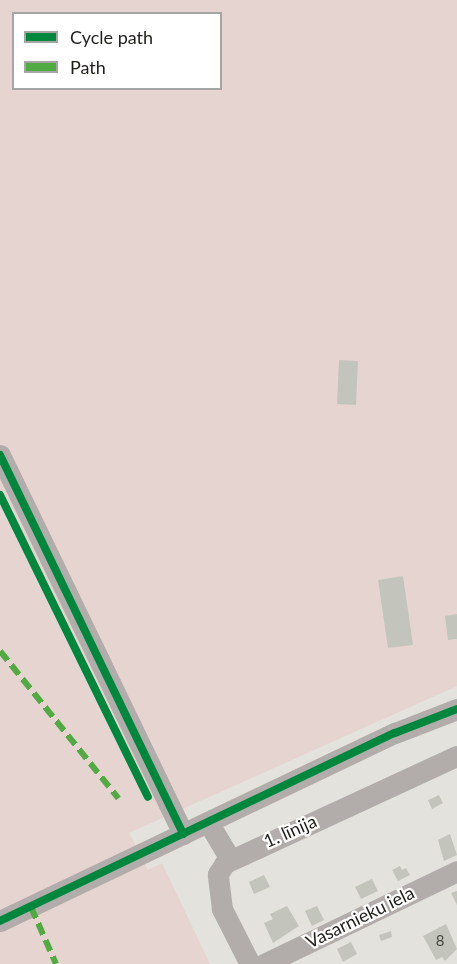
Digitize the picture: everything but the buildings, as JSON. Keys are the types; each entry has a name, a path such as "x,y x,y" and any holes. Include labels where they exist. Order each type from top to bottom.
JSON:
{"street":[{"path":"0,455 183,834"},
{"path":"0,921 395,733 457,709"},
{"name":"1. līnija","path":"230,859 457,756"},
{"path":"208,822 230,859 218,874 218,891 222,909 250,964"},
{"name":"Vasarnieku iela","path":"264,964 457,871"}],"shaded area":[{"path":"0,0 457,0 457,686 129,833 148,870 162,863 210,964 0,964"}],"marked path":[{"path":"0,651 118,798"},
{"path":"31,907 56,964"}],"cycle path":[{"path":"0,455 183,834"},
{"path":"0,495 148,797"},
{"path":"0,921 395,733 457,709"}]}
